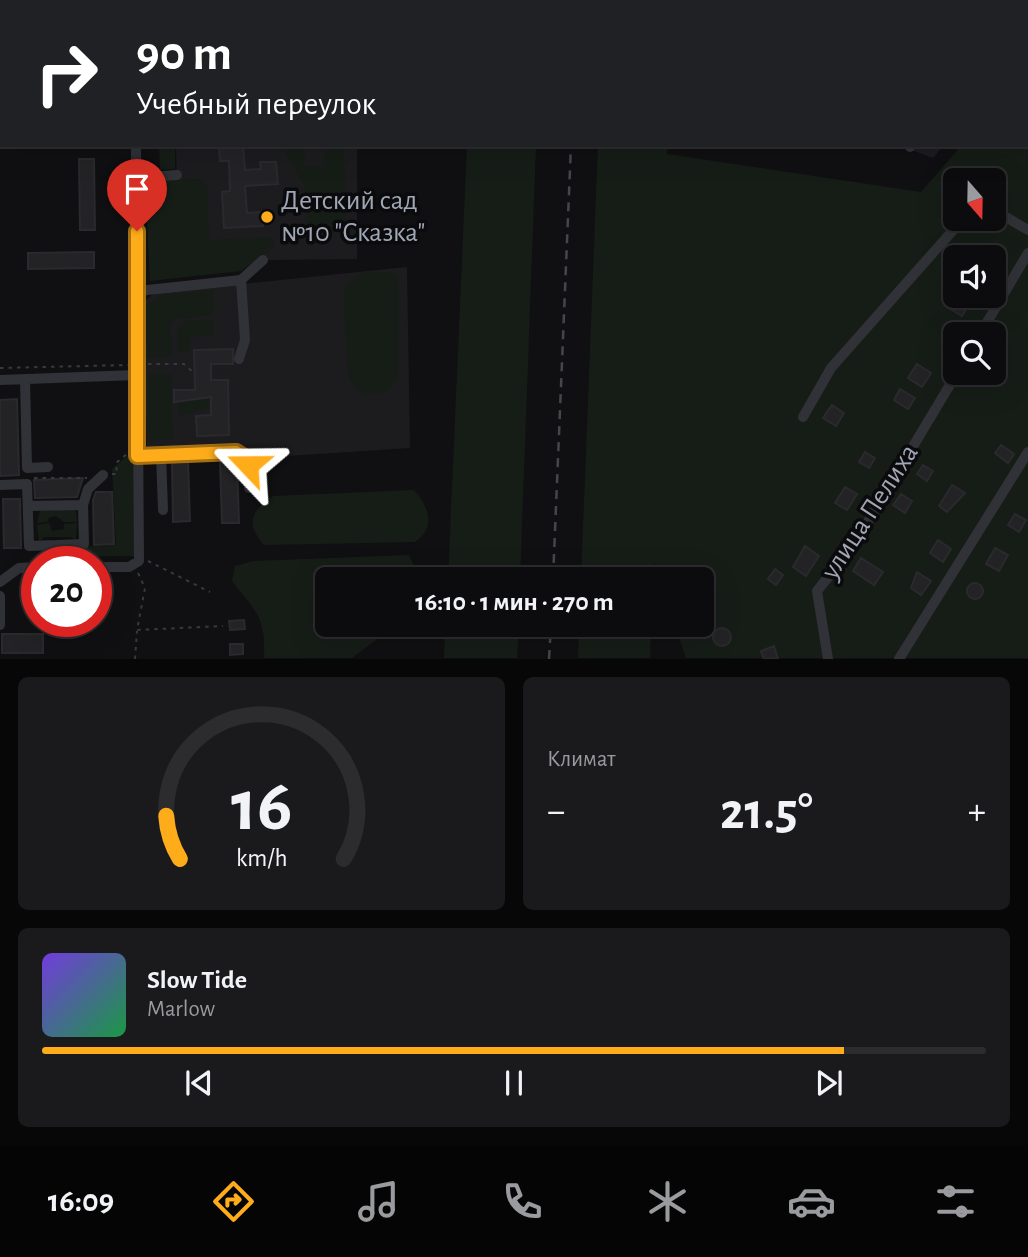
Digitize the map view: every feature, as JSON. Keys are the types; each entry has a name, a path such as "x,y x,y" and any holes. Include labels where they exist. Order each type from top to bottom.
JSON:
{"street":[{"path":"112,565 137,561 134,453 141,438 134,370 138,291 136,147"},
{"path":"136,178 177,175"},
{"path":"1006,217 1028,230"},
{"path":"803,417 831,368 952,231"},
{"path":"987,322 1028,253"},
{"path":"138,291 241,280 263,260"},
{"path":"239,359 245,340 241,280"},
{"path":"0,380 134,370"},
{"path":"25,379 27,468 48,467"},
{"name":"улица Пелиха","path":"828,659 817,591 854,545 950,385"},
{"path":"134,453 161,455 236,452 244,457 248,465 249,488"},
{"path":"899,659 1028,452"},
{"path":"161,455 163,510"},
{"path":"0,485 27,484 29,546 84,544 83,505 88,489 103,475"},
{"path":"28,506 83,505"},
{"path":"0,582 21,568"},
{"path":"0,596 0,625"}],"path":[{"path":"144,364 184,363 195,374"},
{"path":"0,368 134,370"},
{"path":"103,475 117,474 116,463 134,453"},
{"path":"27,484 27,478 86,476 88,489"},
{"path":"137,561 210,592"},
{"path":"135,659 145,588 137,561"},
{"path":"137,630 223,626"}],"shaded area":[{"path":"159,147 175,147 175,169 160,170"},
{"name":"Детский сад №10 \"Сказка\"","path":"176,147 357,147 357,259 178,261"},
{"path":"282,147 312,147 305,149 305,166 324,167 324,149 317,147 344,147 346,225 332,233 317,235 307,223 305,187"},
{"path":"467,147 536,147 520,567 449,567"},
{"path":"598,147 667,147 667,154 921,192 960,147 1028,147 1028,658 686,658 679,637 714,637 714,567 656,567 654,562 654,567 581,567"},
{"path":"903,147 942,147 933,158"},
{"path":"202,179 207,184 209,240 271,237 276,246 241,271 150,281 145,181"},
{"path":"407,267 410,448 287,456 237,449 150,454 147,450 143,303 154,293"},
{"path":"391,272 399,278 398,379 384,393 361,392 350,379 348,369 345,287 360,273"},
{"path":"214,290 214,315 176,319 170,323 172,357 147,358 146,306 160,295"},
{"path":"185,320 213,320 213,335 191,337 190,351 177,352 177,329"},
{"path":"147,374 171,374 173,439 149,441"},
{"path":"209,393 209,408 180,416 177,397"},
{"path":"134,450 134,556 112,556 112,546 99,546 116,545 112,469"},
{"path":"414,490 428,517 426,530 415,542 264,545 254,531 255,513 273,496"},
{"path":"40,511 76,511 77,522 64,522 56,516 49,518 47,522 37,523"},
{"path":"49,523 52,531 64,529 64,524 77,523 76,540 71,537 44,537 39,542 37,525"},
{"path":"409,555 415,567 315,567 315,637 380,637 352,658 264,658 263,633 258,616 232,581 235,566 254,561"},
{"path":"445,637 518,637 517,658 444,658"},
{"path":"579,637 651,637 650,658 578,658"}],"building":[{"path":"219,147 243,147 245,170 261,169 260,162 276,162 278,184 245,186 247,213 262,212 263,226 224,228 222,192 230,191 229,161 220,161"},
{"path":"79,159 94,159 95,230 80,230"},
{"path":"94,252 94,268 28,269 28,253"},
{"path":"949,308 967,308 962,316"},
{"path":"233,349 233,364 211,364 211,380 228,380 229,435 197,436 196,416 211,415 211,397 174,402 174,390 195,390 194,350"},
{"path":"917,364 931,373 922,387 908,378"},
{"path":"900,389 915,398 908,409 894,400"},
{"path":"17,399 19,475 0,476 0,400"},
{"path":"832,405 844,413 836,426 823,418"},
{"path":"1001,445 1014,454 1008,463 995,453"},
{"path":"865,452 875,458 869,468 859,462"},
{"path":"234,460 237,463 239,523 222,523 220,461"},
{"path":"172,462 188,462 190,521 173,522"},
{"path":"923,465 933,471 927,481 917,474"},
{"path":"83,478 77,497 35,498 34,480"},
{"path":"952,485 965,493 947,512 939,506"},
{"path":"845,487 857,494 847,510 835,503"},
{"path":"96,492 112,492 114,544 94,545 93,500"},
{"path":"901,494 912,501 905,513 893,505"},
{"path":"3,499 20,499 21,548 4,548"},
{"path":"1015,514 1026,520 1019,532 1008,525"},
{"path":"938,540 951,549 943,562 930,553"},
{"path":"805,546 819,556 806,576 793,567"},
{"path":"995,548 1008,555 999,571 986,564"},
{"path":"861,558 883,572 874,585 853,571"},
{"path":"775,569 783,575 776,585 768,579"},
{"path":"917,572 931,581 921,595 911,588"},
{"path":"975,583 983,591 975,599 967,591"},
{"path":"244,620 245,629 230,630 229,621"},
{"path":"718,629 726,629 730,633 730,641 726,645 718,645 714,641 714,633"},
{"path":"2,634 43,637 43,653 2,653"},
{"path":"230,644 243,644 243,654 230,655"},
{"path":"774,646 778,659 764,659 761,651"}],"railway":[{"path":"553,567 571,147"},
{"path":"549,659 550,637"}],"place":[{"name":"Детский сад №10 \"Сказка\"","path":"267,217"}],"route":[{"path":"137,231 137,456 236,452 244,457 248,465"}]}
